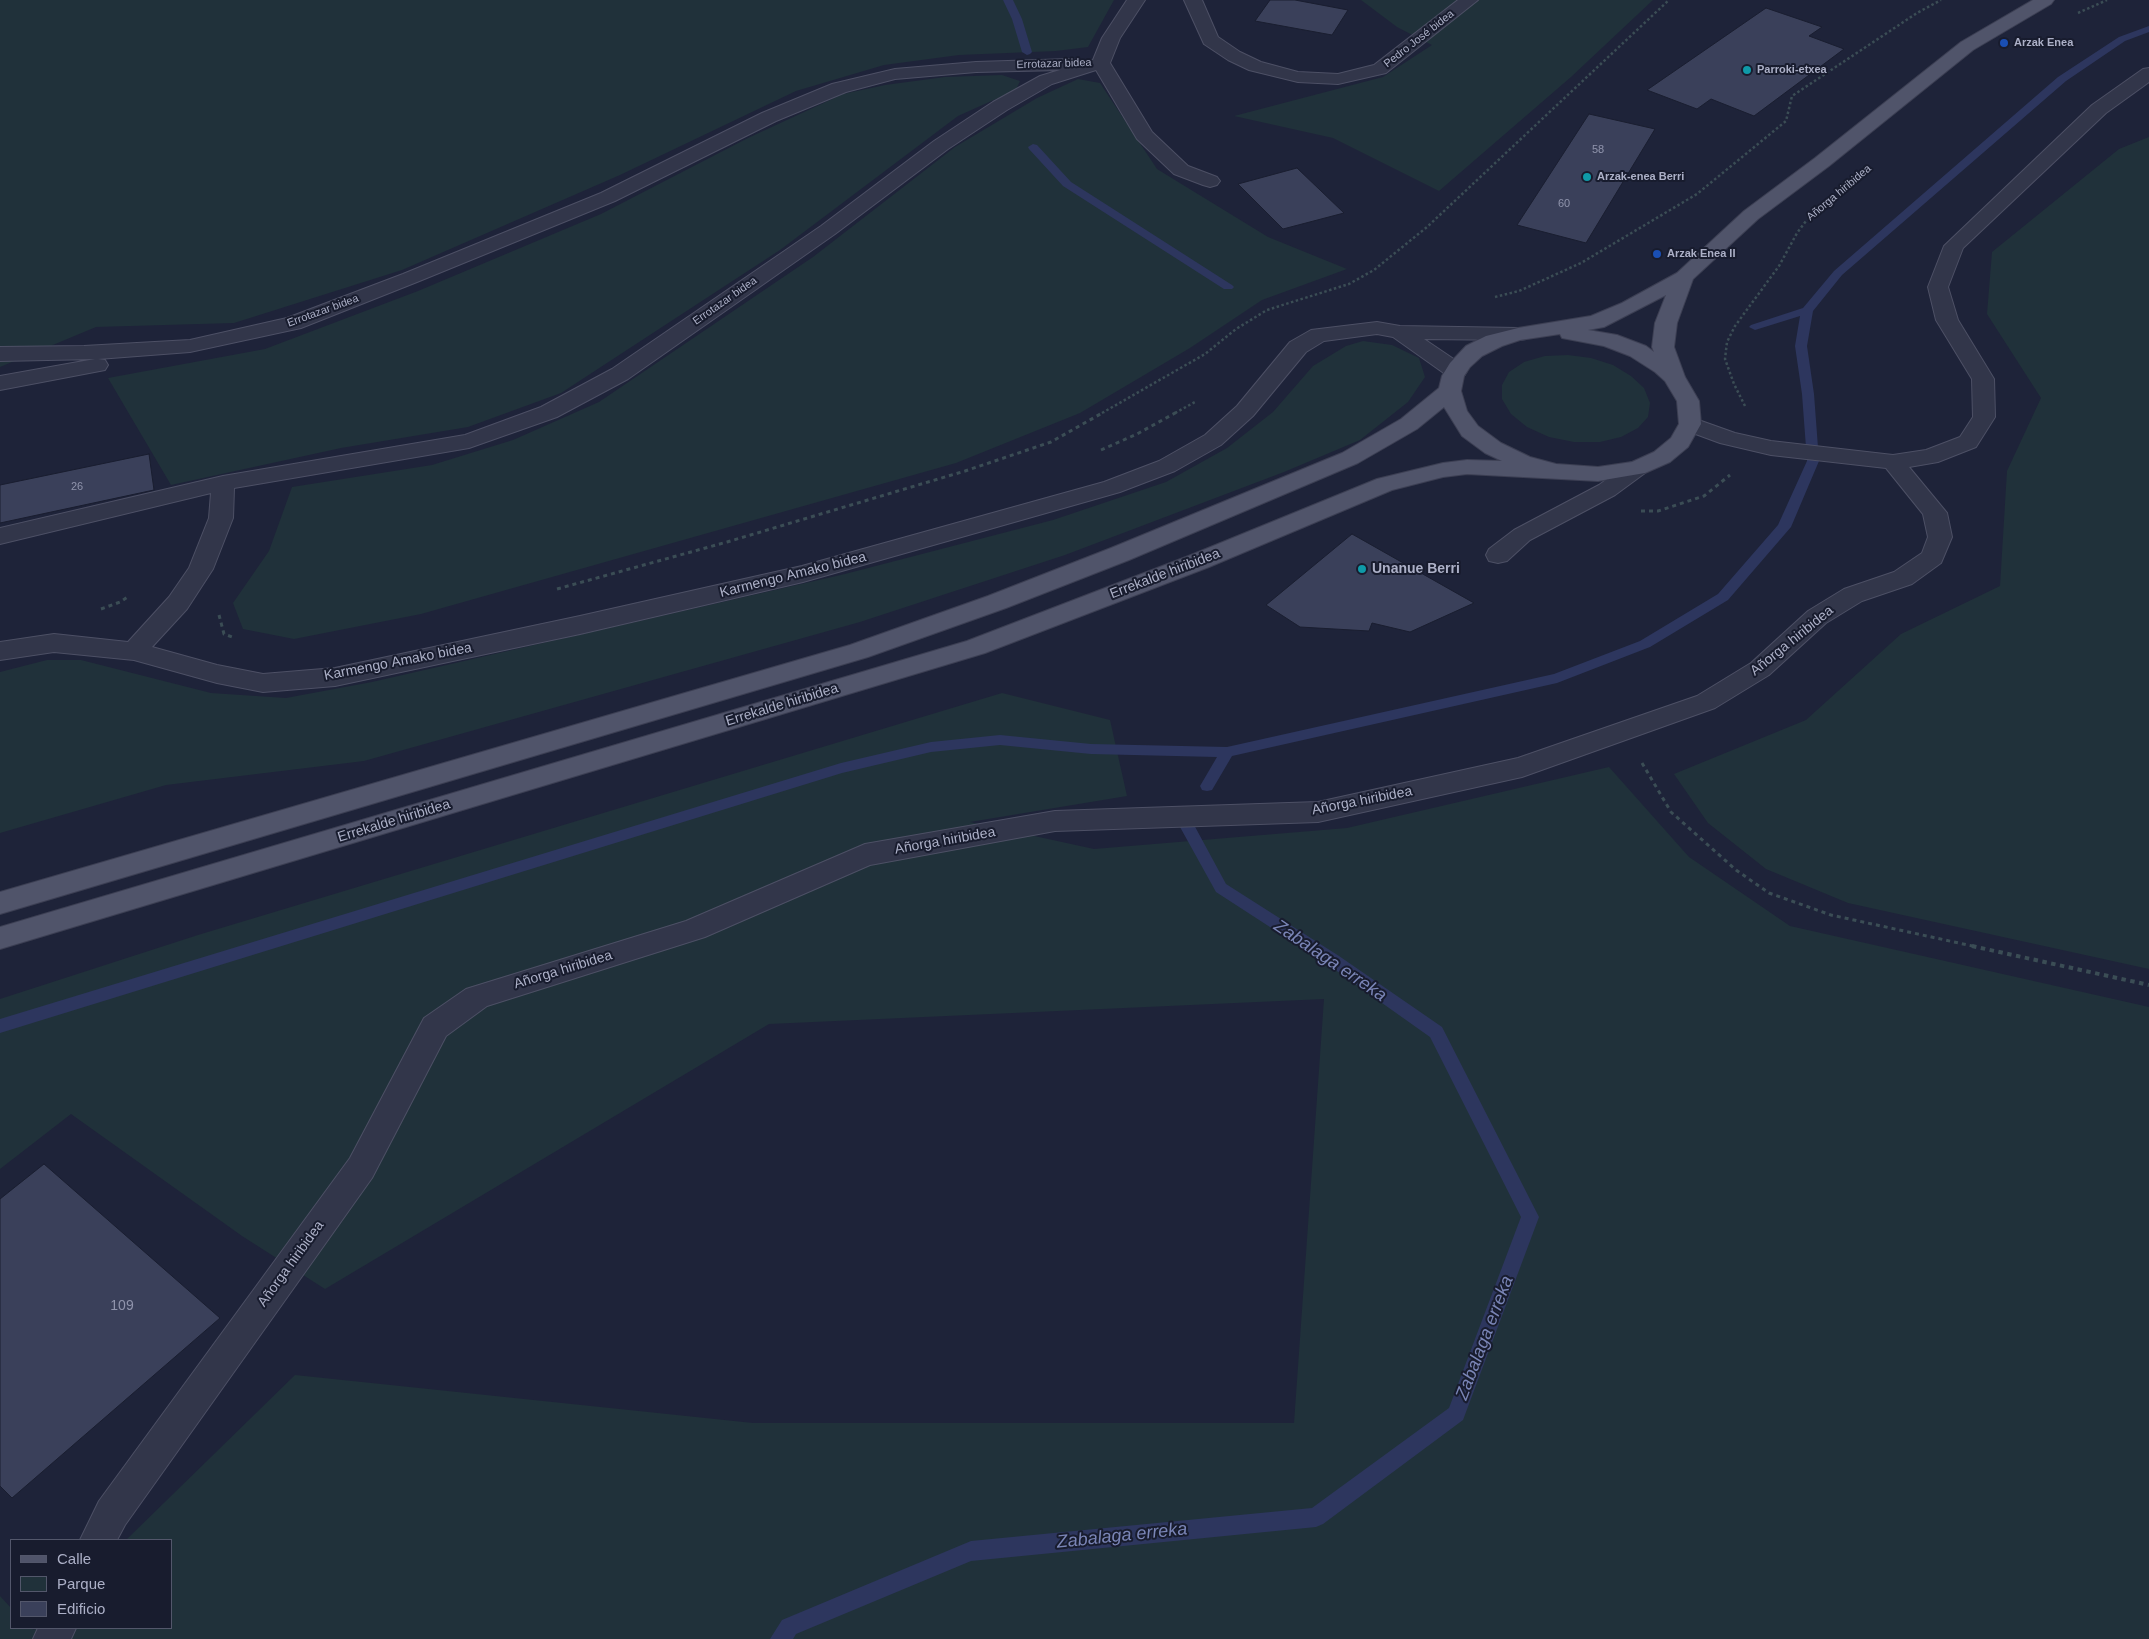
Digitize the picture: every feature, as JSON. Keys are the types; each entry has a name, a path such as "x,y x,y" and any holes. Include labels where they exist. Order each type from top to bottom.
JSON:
{"main road":[{"path":"1546,332 1596,322 1629,307 1684,277 1751,215 1822,162 1967,46 2046,0"},
{"path":"1453,381 1456,411 1470,431 1493,448 1522,462 1556,471 1598,474 1637,468 1662,457 1680,442 1690,424 1688,401 1674,377 1662,347 1666,323 1684,277"},
{"path":"0,903 697,700 859,651 978,609 1120,554 1350,458 1409,424 1453,381 1461,363 1474,351 1494,341 1518,334 1546,332 1578,333 1609,340 1651,358 1674,377"},
{"name":"Errekalde hiribidea","path":"0,938 976,647 1200,561 1385,484 1443,470 1468,467 1556,471"}],"street":[{"path":"1136,0 1111,38 1101,63 1144,135 1181,170 1210,181"},
{"name":"Pedro José bidea","path":"1192,0 1197,6 1210,40 1234,56 1255,66 1298,76 1338,79 1380,69 1469,0"},
{"name":"Errotazar bidea","path":"0,383 190,346 294,322 410,278 608,197 769,117 840,88 896,74 976,67 1101,63"},
{"name":"Errotazar bidea","path":"0,536 223,483 469,441 549,412 620,374 828,230 940,145 1000,106 1046,80 1101,63"},
{"path":"1690,424 1728,438 1771,448 1893,462 1930,457 1968,442 1984,417 1983,378 1947,320 1938,287 1954,246 2099,108 2149,73"},
{"name":"Karmengo Amako bidea","path":"134,651 217,674 263,683 335,676 580,625 803,574 1112,487 1167,466 1213,440 1245,411 1298,347 1319,335 1377,328 1400,332 1518,334"},
{"name":"Karmengo Amako bidea","path":"1400,332 1453,381"},
{"name":"Errotazar bidea","path":"0,354 84,353 190,346"},
{"name":"Añorga hiribidea","path":"99,1539 112,1513 361,1168 435,1027 477,997 695,929 865,855 1055,821 1318,812 1522,767 1706,702 1760,669 1817,617 1853,595 1903,578 1932,557 1940,537 1935,513 1893,462"},
{"path":"1498,554 1522,535 1607,490 1637,468"},
{"path":"0,651 54,644 134,651 178,602 201,569 221,518 223,483"}],"path":[{"path":"548,592 727,542 946,476 1051,442 1205,354 1236,329 1267,310 1349,284 1374,270 1427,227 1669,0"},
{"path":"1493,298 1519,291 1581,263 1698,194 1786,121 1792,96 1917,13 1941,0"},
{"path":"2077,14 2107,0"},
{"name":"Añorga hiribidea","path":"1639,511 1658,511 1704,496 1730,474 1747,443 1750,418 1725,359 1727,342 1735,326 1780,266 1797,233 1807,220"},
{"path":"1101,450 1137,434 1200,400"},
{"path":"96,611 120,602 133,593"},
{"path":"222,609 218,616 224,634 240,640"},
{"path":"1623,732 1671,812 1736,870 1769,893 1831,916 2149,985"}],"green space":[{"path":"0,0 1114,0 1088,47 1056,51 959,55 884,65 796,91 620,175 402,270 234,323 96,327 0,367"},
{"path":"1361,0 1653,0 1571,77 1439,191 1333,138 1234,116 1383,77 1432,45 1397,27"},
{"path":"1002,75 1020,81 1016,90 958,116 780,250 561,393 468,427 341,448 171,485 108,378 265,349 418,291 601,214 748,138 843,94 885,85 945,77"},
{"path":"1078,79 1100,83 1157,169 1268,237 1347,269 1262,300 1190,348 1080,413 956,463 421,614 294,639 243,629 233,603 269,551 292,487 432,465 513,440 599,402 813,257 955,147 1037,98"},
{"path":"2149,137 2149,969 1848,903 1766,869 1708,823 1674,774 1806,720 1901,634 2000,586 2007,471 2041,398 1987,314 1992,252 2119,149"},
{"path":"1363,341 1392,345 1419,358 1425,377 1408,402 1360,440 1284,472 1065,555 860,622 364,761 166,785 0,833 0,672 47,660 81,660 211,693 286,698 372,682 845,574 1053,520 1166,482 1227,448 1273,412 1313,366 1346,346"},
{"path":"1568,355 1591,358 1613,365 1631,376 1644,388 1650,403 1648,417 1638,428 1621,437 1600,442 1574,442 1549,437 1527,427 1511,414 1502,399 1502,385 1509,372 1524,362 1545,356"},
{"path":"1002,693 1110,720 1127,796 970,822 1094,849 1347,828 1609,767 1689,857 1790,926 2149,1007 2149,1639 0,1639 0,1596 10,1607 10,1629 172,1629 172,1539 127,1539 295,1375 753,1423 1294,1423 1324,999 769,1024 325,1289 242,1236 71,1114 0,1169 0,999 198,935"}],"building":[{"path":"1270,0 1295,0 1348,10 1332,35 1255,21"},
{"name":"Parroki-etxea","path":"1766,8 1822,27 1809,36 1844,49 1754,116 1711,99 1697,109 1647,90"},
{"name":"Arzak-enea Berri","path":"1589,114 1655,129 1586,243 1517,225"},
{"path":"1297,168 1344,213 1283,229 1238,184"},
{"path":"149,454 154,490 0,523 0,485"},
{"name":"Unanue Berri","path":"1352,534 1474,603 1410,632 1372,623 1369,631 1300,627 1266,605"},
{"path":"44,1164 220,1318 12,1498 0,1486 0,1199"}],"waterway":[{"path":"1008,0 1017,19 1027,52"},
{"path":"1807,310 1838,273 2062,79 2122,39 2149,29"},
{"path":"1033,147 1067,184 1228,287"},
{"path":"1227,752 1557,678 1645,644 1723,597 1784,527 1813,461 1808,394 1801,346 1807,310"},
{"path":"1755,327 1807,310"},
{"path":"0,1026 841,768 931,747 1000,740 1091,749 1227,752"},
{"name":"Zabalaga erreka","path":"1207,786 1227,752"},
{"name":"Zabalaga erreka","path":"780,1639 789,1627 971,1551 1316,1517 1456,1414 1530,1217 1436,1032 1333,960 1221,888 1188,827"}],"place":[{"name":"Arzak Enea","path":"2004,43"},
{"name":"Parroki-etxea","path":"1747,70"},
{"name":"Arzak-enea Berri","path":"1587,177"},
{"name":"Arzak Enea II","path":"1657,254"},
{"name":"Unanue Berri","path":"1362,569"}]}
